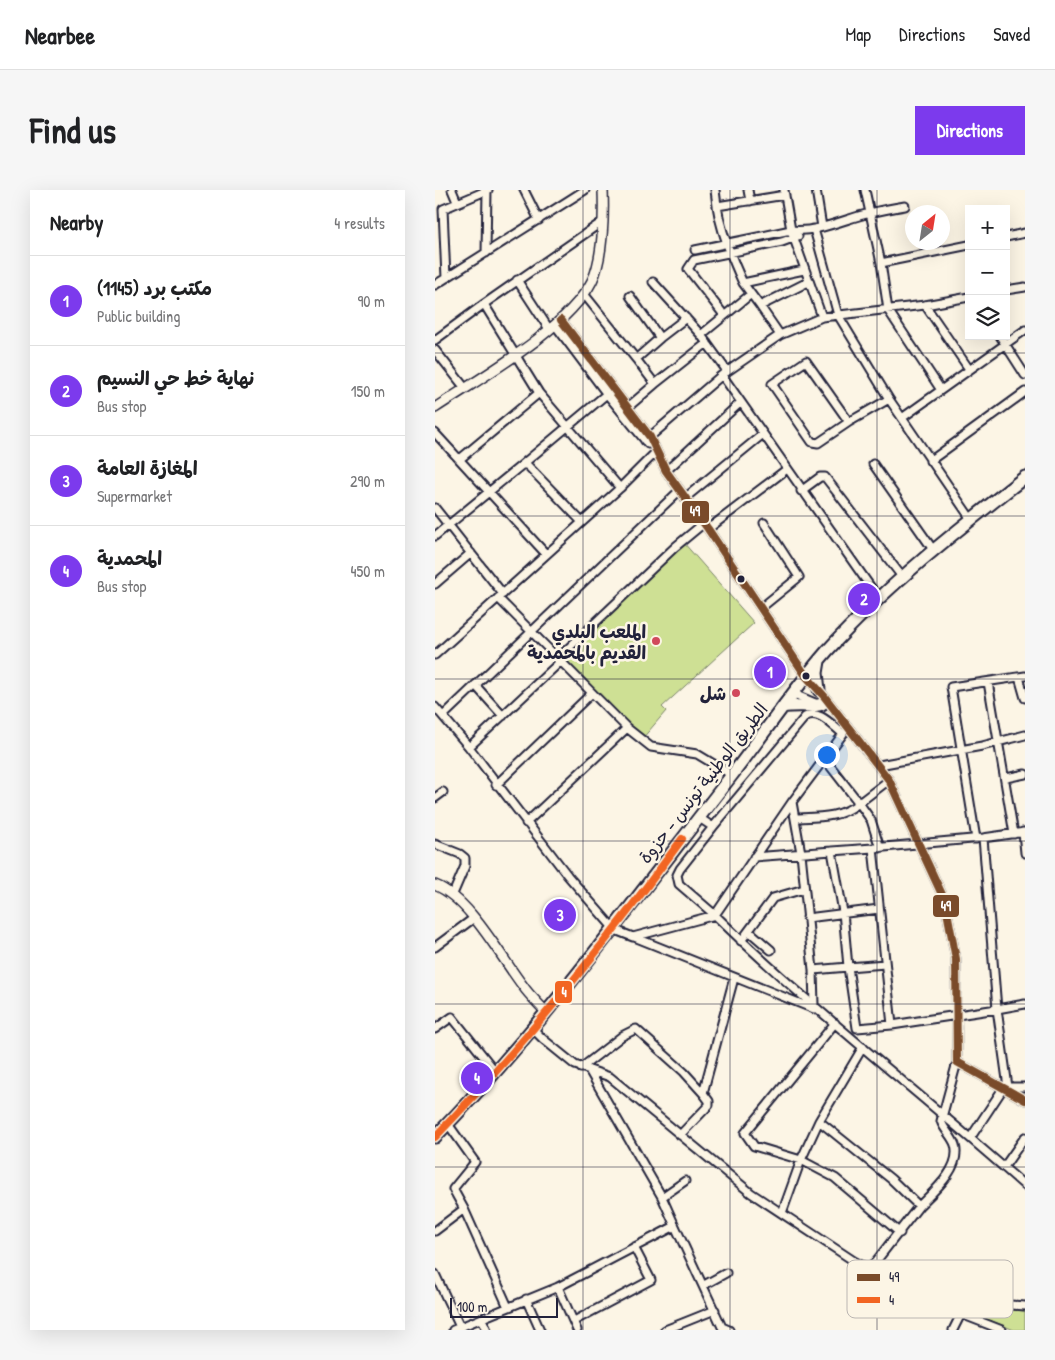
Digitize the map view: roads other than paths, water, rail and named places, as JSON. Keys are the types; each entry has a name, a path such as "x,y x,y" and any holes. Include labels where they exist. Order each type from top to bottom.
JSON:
{"main road":[{"name":"الطريق الوطنية تونس - حزوة","path":"435,1137 495,1071 615,930 698,817 819,661 879,599 971,520 1025,477"},
{"path":"819,661 817,673 819,690"},
{"path":"783,707 798,704 816,706 826,704"}],"street":[{"path":"452,190 457,202"},
{"path":"435,212 487,190 486,252"},
{"path":"524,190 539,220"},
{"path":"569,190 573,198"},
{"path":"435,285 585,190"},
{"path":"435,408 555,325 584,294 593,280 597,265 602,222 603,190"},
{"path":"715,190 717,206 727,244 743,283 780,335"},
{"path":"748,190 749,201"},
{"path":"816,190 818,228 837,315 889,399 971,520"},
{"path":"865,190 881,263 888,310 941,390"},
{"path":"717,206 749,201 784,192 791,230 822,317"},
{"path":"695,250 791,230 804,231 905,206"},
{"path":"443,209 446,278"},
{"path":"435,340 517,280 602,222"},
{"path":"724,315 688,269 693,260 794,239 804,231"},
{"path":"1010,236 1025,233"},
{"path":"881,263 965,245"},
{"path":"743,283 804,270"},
{"path":"517,280 648,439"},
{"path":"653,282 701,335 741,402 801,491 879,599"},
{"path":"760,306 808,282"},
{"path":"1010,289 1025,287"},
{"path":"584,294 655,384"},
{"path":"701,335 751,294"},
{"path":"630,296 661,338"},
{"path":"648,439 725,373 780,335 822,317 888,310 965,298"},
{"path":"484,304 539,393 620,488"},
{"path":"925,305 969,369"},
{"path":"636,359 686,318"},
{"path":"902,418 1025,330"},
{"path":"1002,340 1025,375"},
{"path":"627,408 707,344"},
{"path":"435,350 465,388"},
{"path":"849,422 807,361 773,384 815,444 889,399"},
{"path":"609,391 627,408 648,439 666,471 706,526 806,676 819,690 826,704 846,731 879,764 889,780 945,901 956,959 958,1015 957,1062 941,1121 954,1143 956,1152 953,1164 943,1180 919,1206 878,1260"},
{"path":"435,536 609,391"},
{"path":"930,461 1025,392"},
{"path":"460,459 539,393"},
{"path":"666,471 741,402"},
{"path":"435,433 546,554"},
{"path":"685,498 763,434"},
{"path":"435,655 581,521 620,488 655,452"},
{"path":"523,464 528,466 581,521"},
{"path":"873,464 934,551"},
{"path":"469,747 675,547 787,469"},
{"path":"801,491 820,477 825,478 903,578"},
{"path":"443,716 680,490"},
{"path":"435,508 471,553 501,596 531,631 627,728 651,748 697,754 732,775"},
{"path":"762,608 799,576 764,523"},
{"path":"435,584 471,553"},
{"path":"971,1138 1006,1087 980,838 951,687 1022,676 1025,698"},
{"path":"988,682 1000,742 1014,834"},
{"path":"475,685 503,716"},
{"path":"496,785 593,693"},
{"path":"794,694 826,704"},
{"path":"435,707 469,747 526,823 615,930 821,1011"},
{"path":"846,731 817,714 809,714 713,827 677,875 679,884 814,1005 1004,1166 1025,1186"},
{"path":"526,823 627,728"},
{"path":"633,937 715,915 824,758 846,731"},
{"path":"879,764 1000,742 1025,735"},
{"path":"824,758 871,820 876,848 879,909 892,1025"},
{"path":"1006,778 1025,774"},
{"path":"796,818 837,816 859,803 889,780"},
{"path":"435,798 443,792"},
{"path":"793,802 801,853 813,970 814,1005"},
{"path":"698,817 713,827"},
{"path":"754,857 919,845 1024,832 1025,853"},
{"path":"435,844 461,854 465,858 465,866 453,894"},
{"path":"832,850 843,912 848,967 857,1028"},
{"path":"435,885 453,894 474,918 523,987 546,1012"},
{"path":"741,941 773,898 804,889"},
{"path":"807,918 879,909"},
{"path":"435,947 474,918"},
{"path":"749,931 771,950"},
{"path":"813,970 885,964"},
{"path":"703,1093 734,978"},
{"path":"845,1031 1025,1004"},
{"path":"435,1029 452,1017 495,1071"},
{"path":"835,1023 745,1133 753,1146 801,1160 835,1178 900,1233"},
{"path":"532,1028 543,1039 581,1068 610,1077 751,1193 852,1260"},
{"path":"581,1068 622,1036 636,1029 684,1072 709,1101 709,1105 680,1135"},
{"path":"782,1213 801,1160 819,1121 863,1047"},
{"path":"957,1062 1006,1087 1025,1100"},
{"path":"589,1070 662,1197 724,1329"},
{"path":"1006,1087 1025,1087"},
{"path":"819,1121 891,1179 919,1206"},
{"path":"448,1124 475,1162 453,1189 464,1209 508,1307"},
{"path":"1004,1166 1025,1137"},
{"path":"662,1197 685,1181"},
{"path":"435,1231 464,1209"},
{"path":"435,1274 456,1328 558,1287 675,1226"},
{"path":"574,1321 651,1280 634,1247"},
{"path":"704,1285 726,1273"},
{"path":"558,1287 577,1330"},
{"path":"526,1299 539,1330"},
{"path":"665,1330 679,1328 715,1310"},
{"path":"953,1330 959,1318"},
{"path":"971,1318 1002,1330"},
{"path":"482,1319 487,1330"}],"place":[{"name":"نهاية خط حي النسيم","path":"864,599"},
{"name":"الملعب البلدي القديم بالمحمدية","path":"656,641"},
{"name":"مكتب برد (1145)","path":"770,672"},
{"name":"شل","path":"736,693"},
{"name":"المغازة العامة","path":"560,915"},
{"name":"المحمدية","path":"477,1078"}]}
